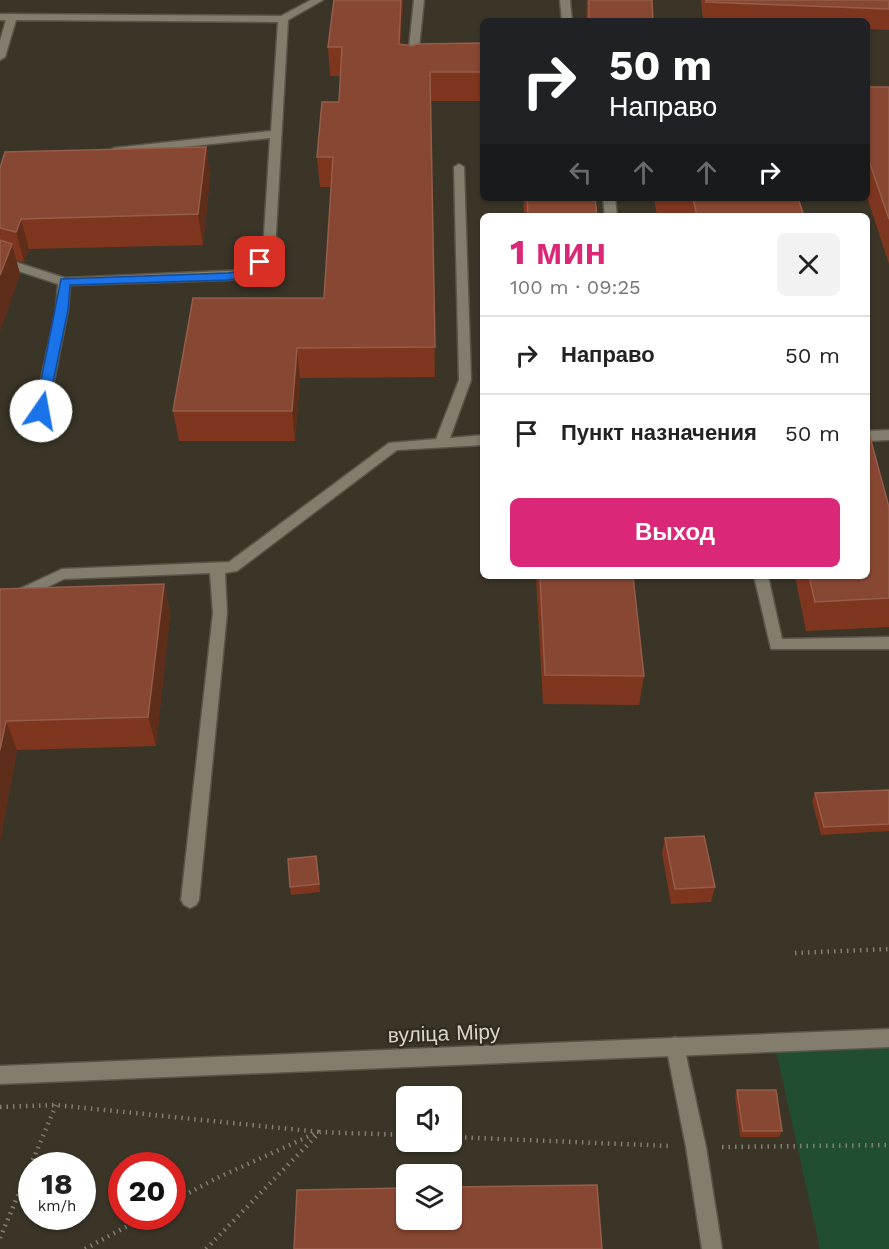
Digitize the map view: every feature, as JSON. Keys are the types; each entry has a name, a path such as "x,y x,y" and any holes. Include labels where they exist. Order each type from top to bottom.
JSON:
{"street":[{"path":"0,17 283,19 318,0"},
{"path":"412,70 419,0"},
{"path":"565,0 567,18"},
{"path":"0,57 12,17"},
{"path":"0,261 64,282 228,276 251,273 269,251 283,19"},
{"path":"99,152 275,134"},
{"path":"441,443 465,380 459,167"},
{"path":"41,411 62,310 64,282"},
{"path":"870,436 889,435"},
{"path":"0,604 62,574 232,567 394,447 480,440"},
{"path":"190,900 220,613 217,568"},
{"path":"762,579 776,645 889,643"},
{"name":"вуліца Міру","path":"0,1075 889,1038"},
{"path":"675,1046 696,1147 712,1249"}],"path":[{"path":"795,953 889,949"},
{"path":"0,1107 56,1105 320,1132 396,1135"},
{"path":"0,1238 56,1105"},
{"path":"186,1195 320,1132"},
{"path":"206,1249 320,1132"},
{"path":"462,1137 696,1147 889,1145"},
{"path":"86,1249 121,1230"}],"green space":[{"path":"889,1036 889,1249 820,1249 774,1042"}],"building":[{"path":"334,0 401,0 399,44 413,46 417,44 480,43 480,72 430,72 435,347 297,348 292,411 173,411 193,298 324,298 333,157 317,157 322,102 339,102 342,47 328,47"},
{"path":"589,0 652,0 653,18 589,18"},
{"path":"706,0 889,0 889,9 706,2"},
{"path":"870,87 889,87 889,219 870,164"},
{"path":"206,147 198,214 21,219 16,232 0,228 0,168 5,152"},
{"path":"527,201 595,201 597,213 528,213"},
{"path":"694,201 799,201 803,213 696,213"},
{"path":"0,240 12,244 0,275"},
{"path":"870,437 889,507 889,598 815,602 810,579 870,579"},
{"path":"540,579 633,579 644,676 545,675"},
{"path":"164,584 148,717 6,721 0,750 0,589"},
{"path":"889,790 889,824 824,827 815,793"},
{"path":"704,836 715,887 675,889 665,838"},
{"path":"316,856 319,884 290,887 288,859"},
{"path":"737,1090 776,1090 782,1131 743,1131"},
{"path":"597,1185 602,1249 294,1249 297,1190 396,1188 396,1230 462,1230 462,1187"}],"route":[{"path":"41,411 62,310 64,282 228,276 251,273 260,262"}]}
